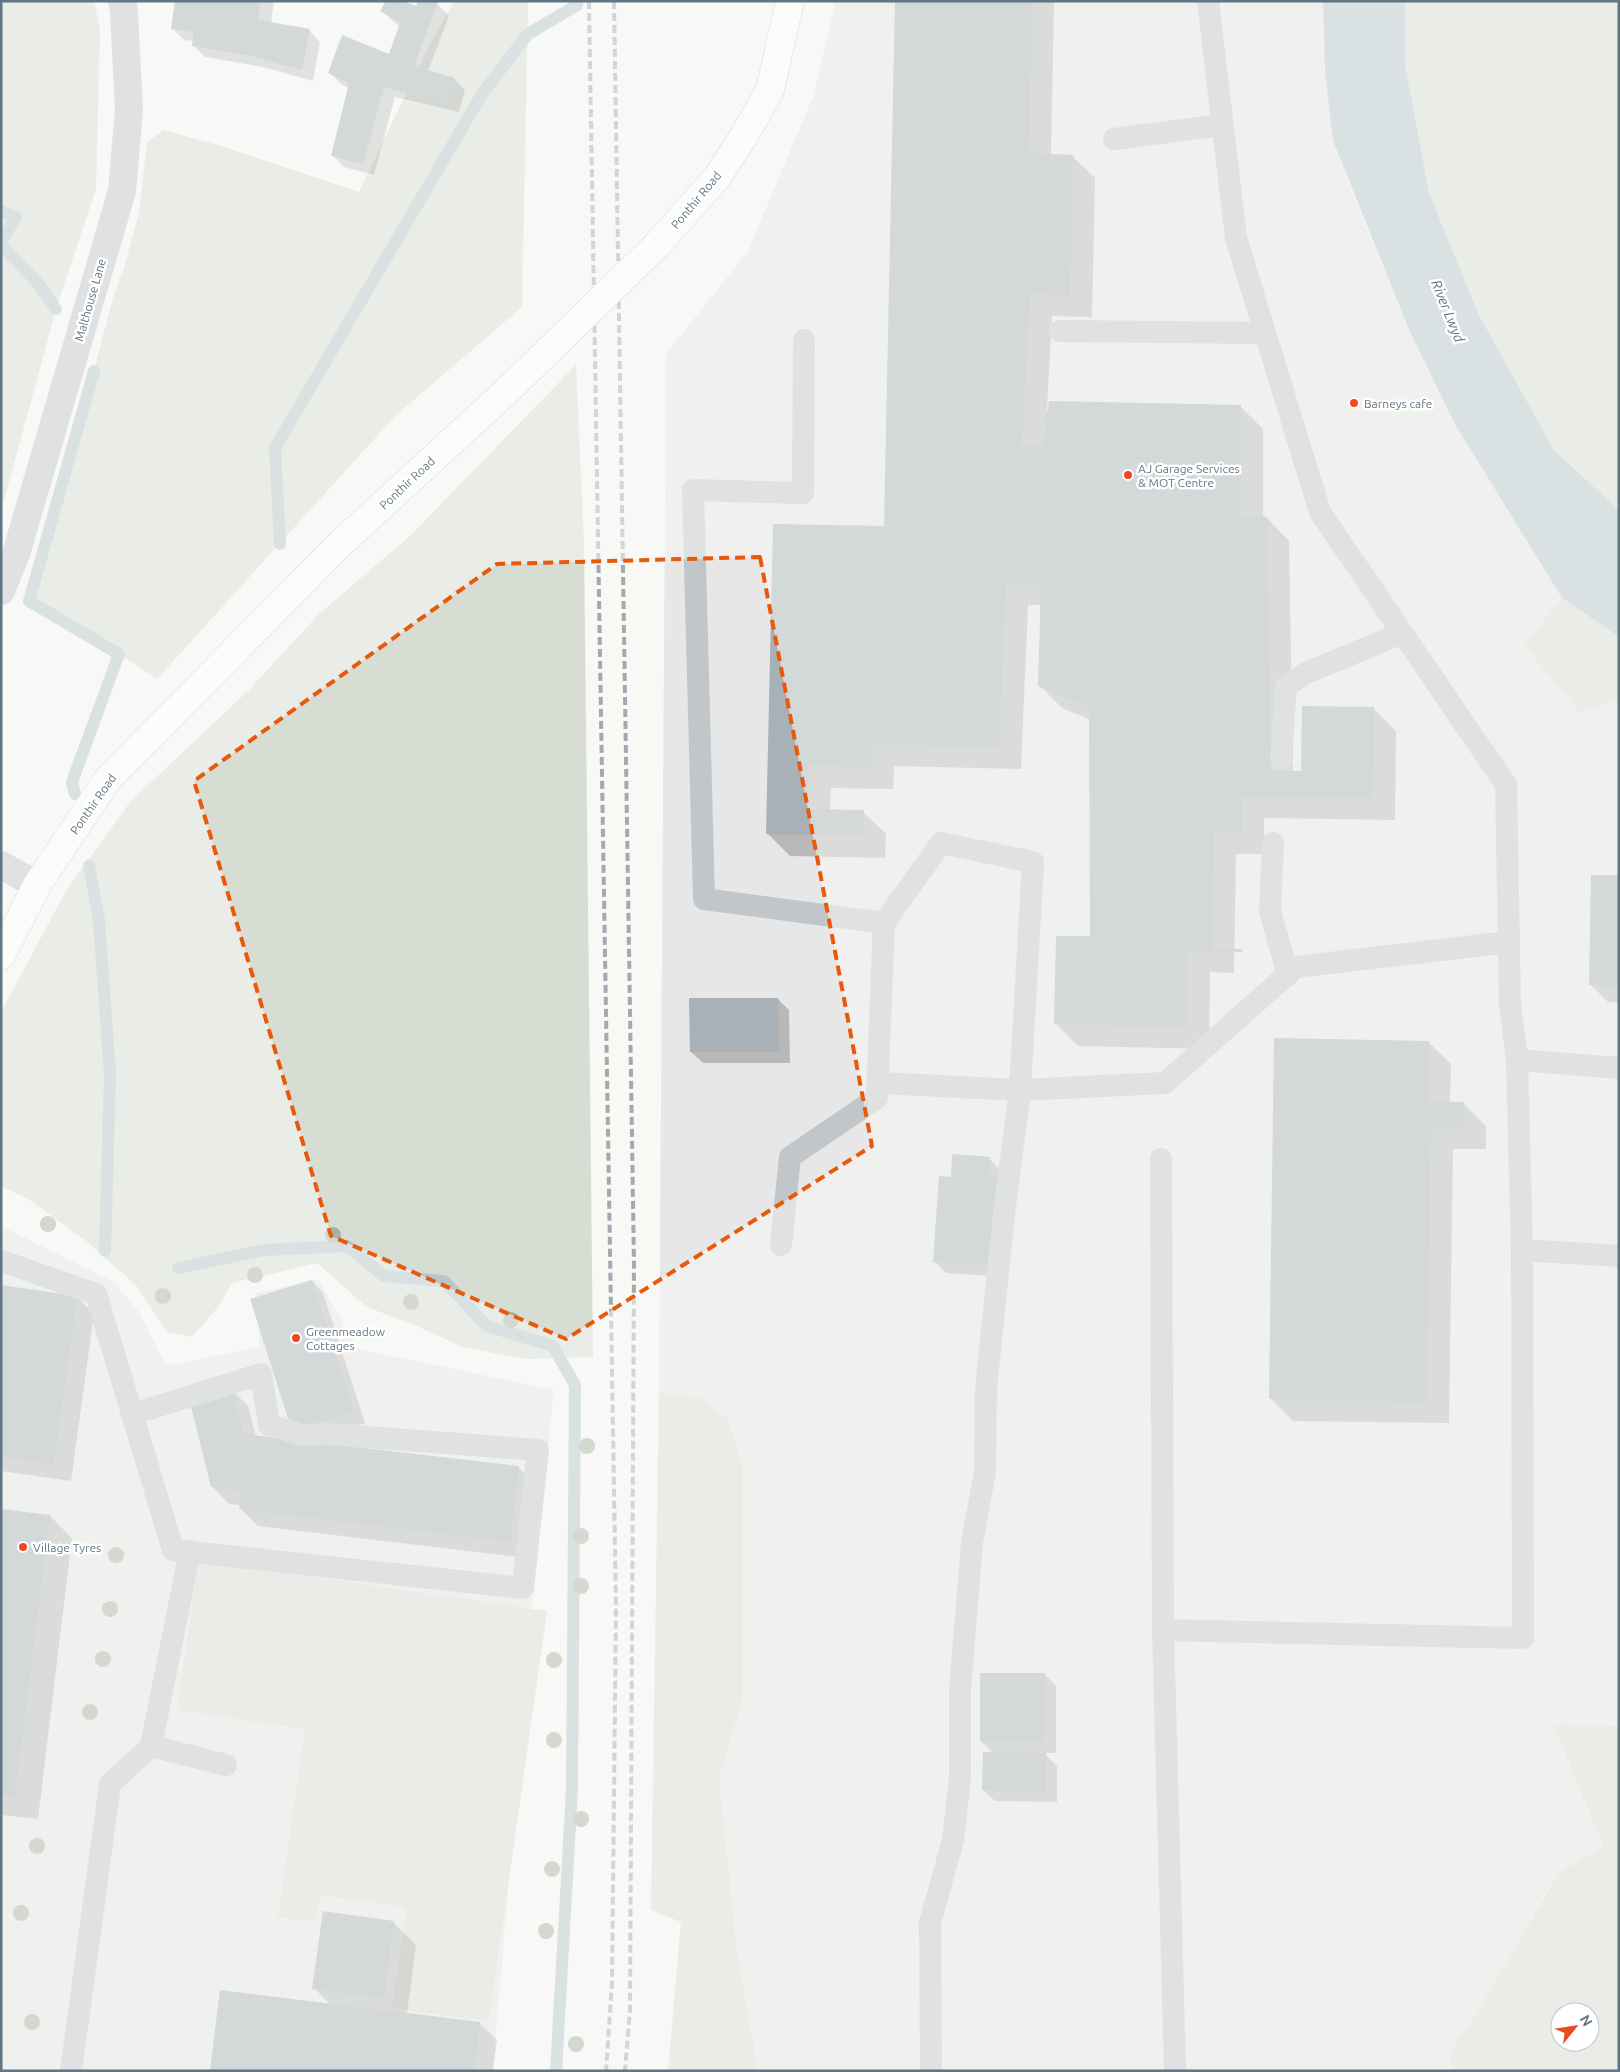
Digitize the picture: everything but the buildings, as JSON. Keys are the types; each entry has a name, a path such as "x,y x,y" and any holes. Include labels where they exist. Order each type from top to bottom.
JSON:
{"main road":[{"name":"Ponthir Road","path":"1,956 37,885 108,779 340,544 510,388 658,245 718,176 770,90 790,1"}],"street":[{"name":"Malthouse Lane","path":"1,591 16,554 122,191 130,110 122,1"},
{"path":"1,864 37,885"}],"lane":[{"path":"1163,1630 1523,1638 1522,1250 1517,1060 1510,1004 1506,785 1320,512 1236,238 1208,1"},
{"path":"1114,139 1222,125"},
{"path":"1060,331 1265,333"},
{"path":"804,340 803,493 693,490 704,899 884,923"},
{"path":"1281,759 1286,686 1306,673 1402,633"},
{"path":"781,1245 790,1157 877,1098 884,923 941,843 1033,862 1020,1090 1004,1214 986,1389 985,1472 972,1542 960,1690 960,1778 953,1840 930,1923 931,2071"},
{"path":"1273,844 1270,911 1288,975"},
{"path":"878,1083 1020,1090 1165,1083 1296,967 1509,942"},
{"path":"1517,1060 1619,1068"},
{"path":"1161,1159 1163,1630 1175,2071"},
{"path":"1522,1250 1619,1256"},
{"path":"1,1261 96,1294 174,1550 523,1588 538,1450 327,1434 302,1435 269,1425 261,1374 133,1414"},
{"path":"71,2071 110,1784 151,1746 190,1551"},
{"path":"151,1746 226,1765"}],"highlighted area":[{"path":"760,557 872,1146 566,1339 331,1236 194,781 497,564"}],"shaded area":[{"path":"1,1 94,1 100,30 96,189 56,309 1,512"},
{"path":"454,1 528,1 522,307 396,415 157,679 119,654 29,601 112,301 123,271 139,213 147,142 164,130 224,147 359,192 424,56"},
{"path":"836,1 1323,1 1325,71 1333,141 1358,207 1409,330 1456,426 1562,598 1524,645 1619,700 1619,1726 1553,1726 1603,1848 1557,1873 1476,2014 1450,2052 1452,2071 758,2071 737,1952 719,1779 743,1697 743,1467 727,1420 703,1399 659,1392 666,354 748,251 813,97"},
{"path":"1405,1 1619,1 1619,510 1554,450 1479,315 1429,193 1405,63"},
{"path":"576,365 584,543 593,1357 526,1359 463,1347 419,1327 367,1307 317,1263 232,1283 219,1306 192,1337 167,1332 136,1285 86,1241 27,1198 1,1187 1,1012 67,889 131,801 249,690 320,613 411,535"},
{"path":"1562,598 1619,637 1619,700 1579,712 1524,645"},
{"path":"1,1226 114,1282 139,1312 166,1366 260,1347 255,1293 312,1280 319,1281 358,1349 554,1390 530,1621 493,2071 1,2071"},
{"path":"659,1392 703,1399 728,1420 743,1467 743,1697 719,1779 737,1952 758,2071 668,2071 681,1922 651,1910"},
{"path":"199,1560 547,1611 489,2021 392,2008 407,1907 320,1895 316,1922 278,1917 305,1729 177,1710"},
{"path":"1553,1725 1619,1726 1619,2071 1452,2071 1450,2052 1476,2014 1558,1873 1603,1847"}],"water":[{"name":"River Lwyd","path":"1323,1 1405,1 1405,63 1429,193 1479,315 1554,450 1619,510 1619,637 1562,598 1456,426 1409,330 1333,141 1325,71"}],"waterway":[{"path":"280,544 275,448 482,94 528,34 577,5"},
{"path":"1,211 16,217 1,242"},
{"path":"1,245 37,282 56,309"},
{"path":"75,794 72,782 119,654 29,601 94,371"},
{"path":"89,866 99,920 110,1074 105,1251"},
{"path":"178,1268 264,1250 347,1246 384,1276 444,1281 487,1326 553,1346 575,1385 572,1789 556,2071"}],"railway":[{"path":"589,1 616,1609 612,1983 606,2071"},
{"path":"614,1 634,1265 630,2010 625,2071"}],"place":[{"name":"Barneys cafe","path":"1354,403"},
{"name":"AJ Garage Services & MOT Centre","path":"1128,475"},
{"name":"Greenmeadow Cottages","path":"296,1338"},
{"name":"Village Tyres","path":"23,1547"}]}
